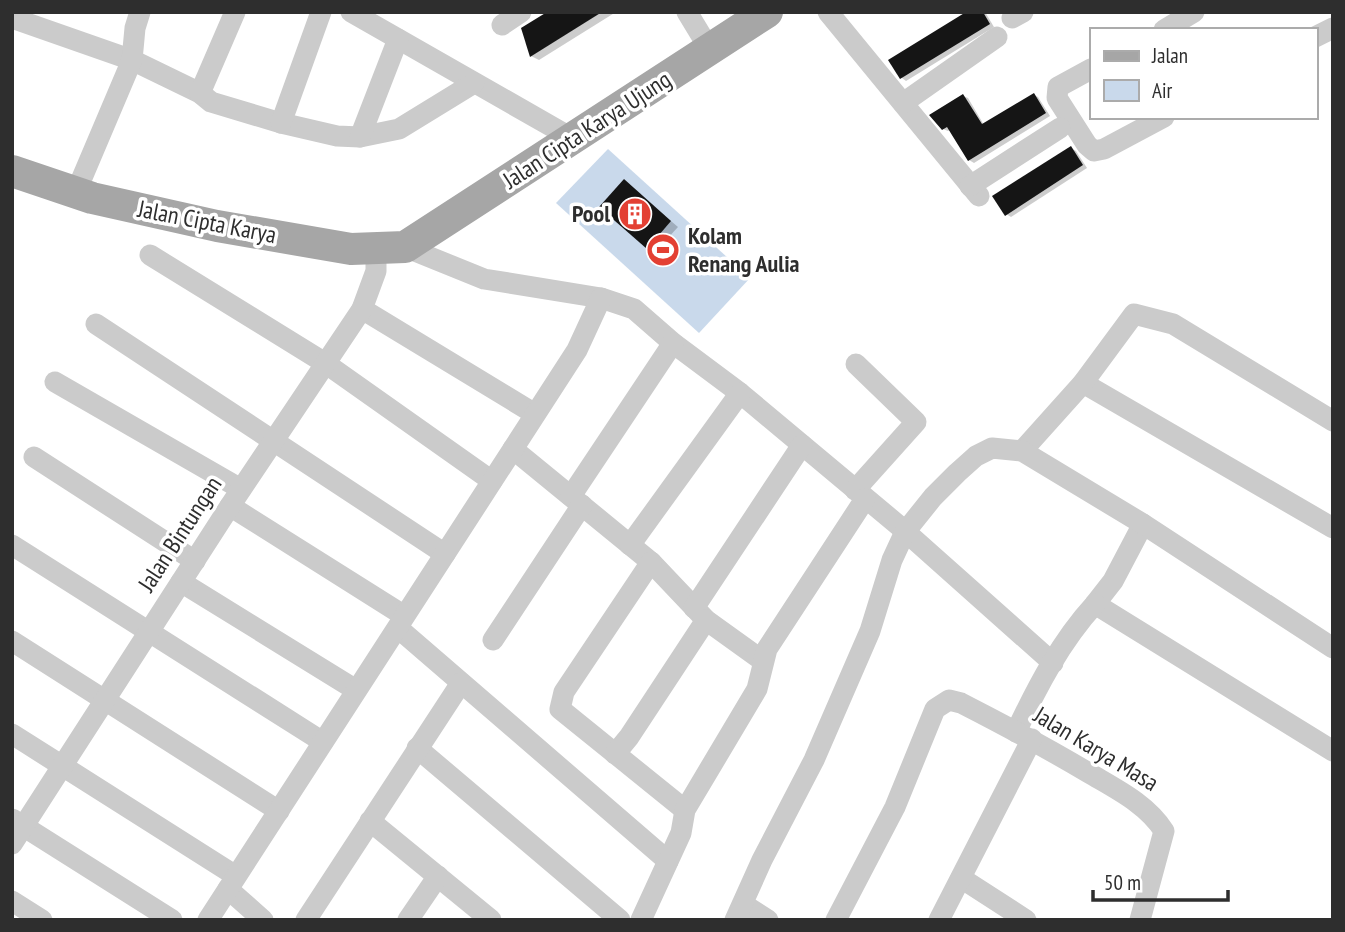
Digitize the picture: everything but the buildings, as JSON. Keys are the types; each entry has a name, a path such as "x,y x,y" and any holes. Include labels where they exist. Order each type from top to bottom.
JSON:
{"main road":[{"name":"Jalan Cipta Karya Ujung","path":"391,248 767,12"},
{"name":"Jalan Cipta Karya","path":"12,171 92,198 210,225 351,249 391,248"}],"street":[{"path":"76,192 132,60 135,28 140,12"},
{"path":"200,93 234,12"},
{"path":"281,123 321,12"},
{"path":"351,12 563,133"},
{"path":"502,25 522,12"},
{"path":"687,12 710,50"},
{"path":"828,12 975,191 1060,128"},
{"path":"1165,23 1194,12"},
{"path":"25,18 132,60 200,93 211,102 337,136 360,137 399,129 474,83"},
{"path":"1317,36 1333,28"},
{"path":"903,103 997,37"},
{"path":"360,137 398,39"},
{"path":"1090,70 1058,87 1056,93 1087,145 1094,151 1104,149 1160,119"},
{"path":"391,248 484,279 601,298 634,309 673,343 740,393 905,532 1053,663"},
{"name":"Jalan Bintungan","path":"16,830 62,766 272,440 362,309 376,271 391,248"},
{"path":"150,255 325,363 492,481"},
{"path":"208,920 577,349 601,298"},
{"path":"362,309 535,414"},
{"path":"1023,451 1083,383 1134,314 1173,324 1332,417"},
{"path":"96,324 445,554"},
{"path":"493,640 673,343"},
{"path":"641,920 681,832 685,810 757,689 766,649 860,494 916,422 856,364"},
{"path":"55,382 235,498 401,621 461,683 668,861"},
{"path":"1083,383 1333,528"},
{"path":"630,545 740,393"},
{"path":"615,754 629,737 802,445"},
{"path":"768,920 739,912 762,860 814,760 870,631 892,560 905,532 933,497 976,456 992,448 1023,451 1143,524 1333,648"},
{"path":"513,449 651,562 700,614 763,661"},
{"path":"34,457 195,561"},
{"path":"939,920 961,878 1053,663 1081,619 1112,581 1143,524"},
{"path":"12,545 323,742"},
{"path":"651,562 570,682 559,709 685,810"},
{"path":"181,582 356,690"},
{"path":"1095,604 1333,751"},
{"path":"12,640 279,811"},
{"path":"306,920 461,683"},
{"name":"Jalan Karya Masa","path":"836,920 895,807 935,709 948,700 961,703 1024,735 1133,799 1154,815 1164,831 1140,920"},
{"path":"12,734 232,883 263,920"},
{"path":"417,748 620,920"},
{"path":"370,821 491,920"},
{"path":"16,830 172,920"},
{"path":"408,920 438,876"},
{"path":"961,878 1026,920"},
{"path":"12,901 42,920"}],"water":[{"name":"Kolam Renang Aulia","path":"608,149 750,278 699,333 556,203"}],"place":[{"name":"Pool","path":"635,214"},
{"name":"Kolam Renang Aulia","path":"663,250"}]}
